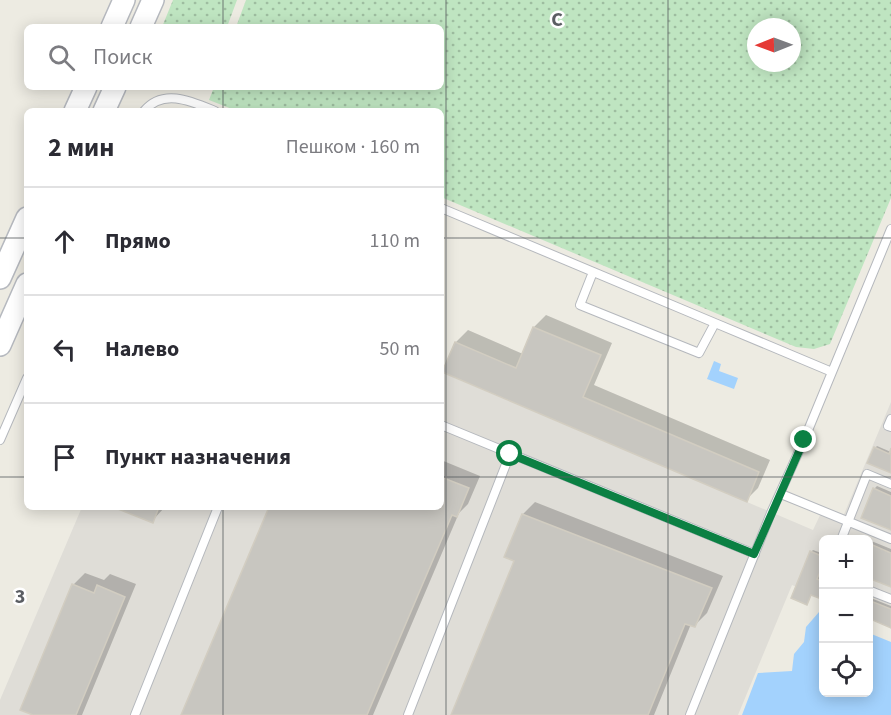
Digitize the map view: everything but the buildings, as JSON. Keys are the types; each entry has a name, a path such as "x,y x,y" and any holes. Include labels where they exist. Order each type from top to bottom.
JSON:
{"main road":[{"path":"113,24 124,0"},
{"path":"142,24 153,0"},
{"path":"76,108 85,90"},
{"path":"105,108 114,90"},
{"path":"0,278 24,225"},
{"path":"0,345 24,291"}],"lane":[{"path":"147,108 160,98 171,98 208,108"},
{"path":"444,209 832,372"},
{"path":"690,715 754,554 891,230"},
{"path":"593,272 580,305 699,353 715,323"},
{"path":"0,440 24,385"},
{"path":"891,419 888,426 891,428"},
{"path":"444,426 754,554"},
{"path":"408,715 510,454"},
{"path":"843,535 867,474 891,484"},
{"path":"781,494 891,539"},
{"path":"135,715 217,510"},
{"path":"873,592 891,599"}],"shaded area":[{"path":"444,373 813,530 822,511 842,519 891,402 891,626 873,619 873,535 819,535 819,596 792,585 738,715 0,715 0,700 81,510 444,510"}],"green space":[{"path":"173,0 237,0 228,24 163,24"},
{"path":"246,0 891,0 891,198 830,344 814,349 796,347 444,198 444,108 229,108 209,100 213,90 444,90 444,24 237,24"}],"water":[{"path":"714,361 721,364 719,371 738,378 734,389 707,379"},
{"path":"819,612 819,697 873,697 873,635 891,642 891,715 742,715 758,673 792,671 794,654 804,642 806,627"}],"route":[{"path":"510,454 754,554 804,440"}]}
